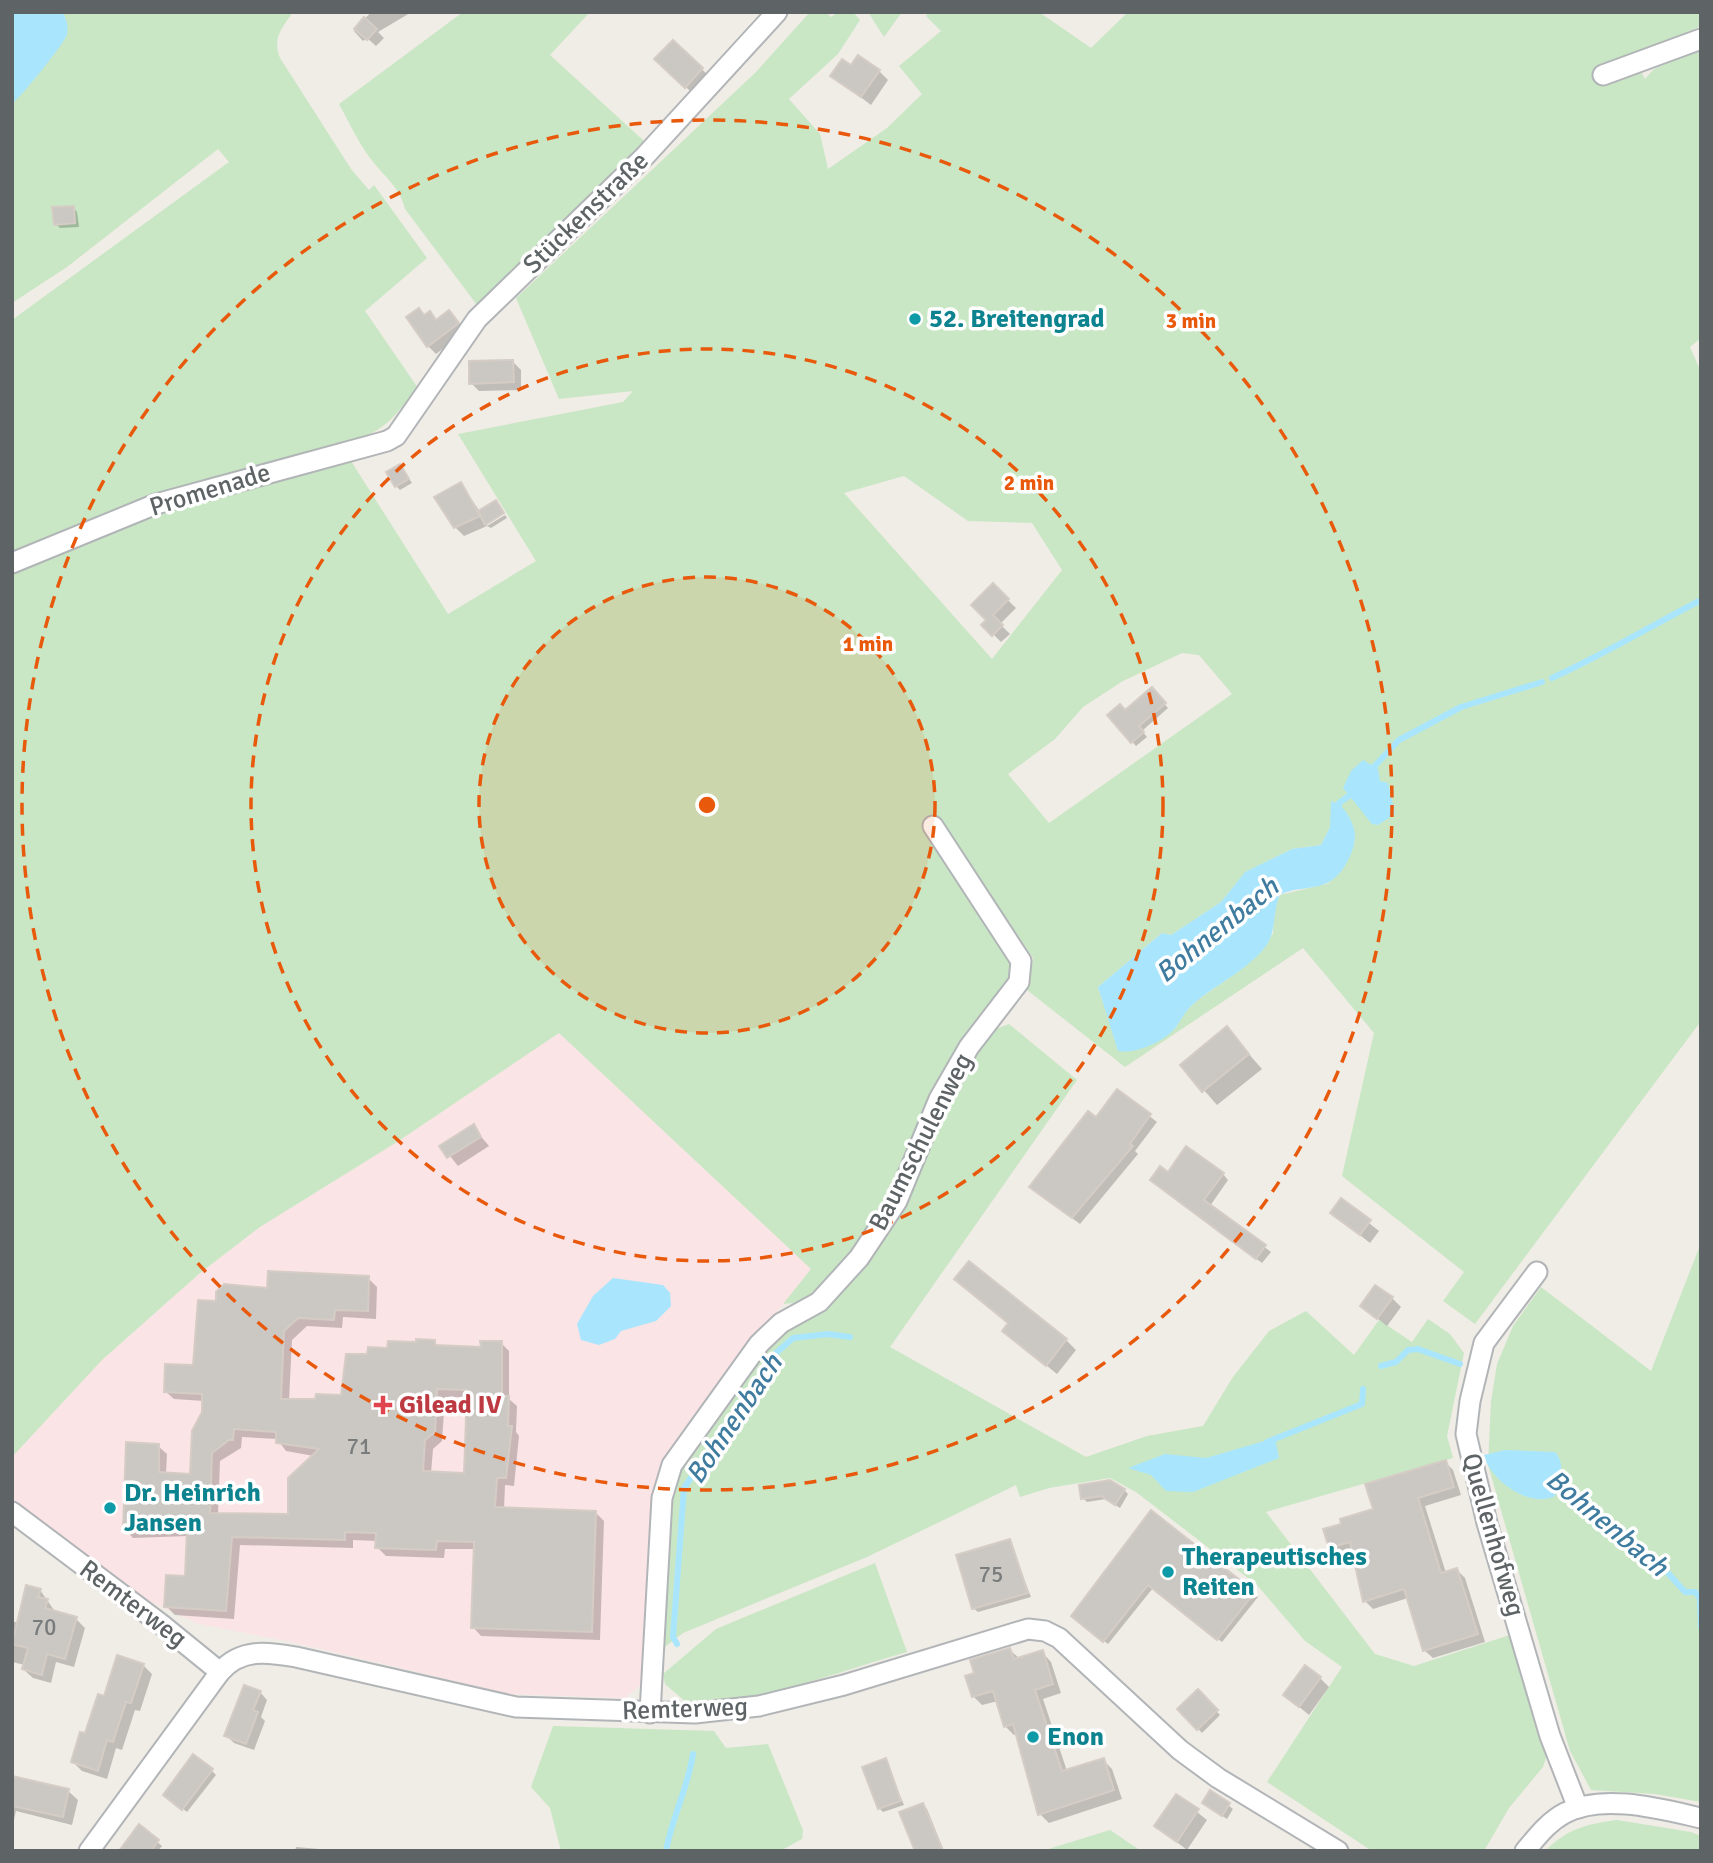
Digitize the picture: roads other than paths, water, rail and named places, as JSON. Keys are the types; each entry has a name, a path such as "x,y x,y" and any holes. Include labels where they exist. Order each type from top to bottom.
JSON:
{"street":[{"name":"Stückenstraße","path":"407,423 477,319 645,156 777,12"},
{"path":"1603,75 1701,39"},
{"name":"Promenade","path":"12,564 156,504 387,441 396,436 407,423"},
{"name":"Baumschulenweg","path":"650,1713 662,1498 671,1465 769,1332 819,1303 859,1258 897,1201 939,1099 957,1068 1019,982 1021,961 933,826"},
{"name":"Quellenhofweg","path":"1537,1272 1484,1343 1470,1401 1466,1434 1482,1502 1550,1736 1578,1808"},
{"name":"Remterweg","path":"12,1512 161,1623 220,1672 242,1655 274,1654 505,1705 650,1713 711,1713 759,1706 844,1685 1014,1632 1045,1631 1066,1643 1180,1750 1218,1778 1338,1851"},
{"path":"89,1851 220,1672"},
{"path":"1525,1851 1550,1823 1578,1808 1599,1805 1652,1808 1701,1818"}],"water":[{"path":"13,12 63,12 68,28 59,48 12,104"},
{"path":"1363,760 1378,769 1380,781 1388,783 1395,814 1378,825 1372,824 1343,788 1351,771"},
{"path":"1331,801 1346,812 1355,836 1352,852 1339,874 1321,885 1280,895 1272,934 1258,955 1191,1006 1175,1029 1163,1039 1137,1050 1118,1051 1098,987 1162,933 1171,935 1221,902 1245,872 1292,849 1321,845 1330,827"},
{"path":"613,1278 663,1285 670,1293 671,1306 656,1321 621,1331 615,1339 599,1345 581,1340 577,1324 593,1296"},
{"path":"1275,1438 1279,1458 1193,1492 1166,1491 1151,1475 1128,1468 1165,1454 1206,1458"},
{"path":"1505,1450 1555,1452 1561,1468 1555,1496 1545,1499 1522,1495 1502,1482 1487,1464 1484,1455"}],"waterway":[{"name":"Bohnenbach","path":"1552,678 1701,600"},
{"name":"Bohnenbach","path":"1370,771 1399,740 1461,707 1542,682"},
{"name":"Bohnenbach","path":"1339,810 1339,803 1353,793"},
{"name":"Bohnenbach","path":"677,1644 673,1637 684,1488 775,1354 793,1338 828,1334 850,1337"},
{"name":"Bohnenbach","path":"1381,1366 1396,1362 1408,1350 1418,1349 1460,1364"},
{"name":"Bohnenbach","path":"1267,1442 1362,1404 1363,1389"},
{"name":"Bohnenbach","path":"1552,1480 1585,1499 1638,1551 1658,1562 1685,1592 1695,1592 1700,1598 1701,1627"},
{"name":"Bohnenbach","path":"666,1851 693,1754"}],"place":[{"name":"52. Breitengrad","path":"915,319"},
{"name":"Gilead IV","path":"383,1405"},
{"name":"Dr. Heinrich Jansen","path":"110,1508"},
{"name":"Therapeutisches Reiten","path":"1168,1572"},
{"name":"Enon","path":"1033,1737"}]}
